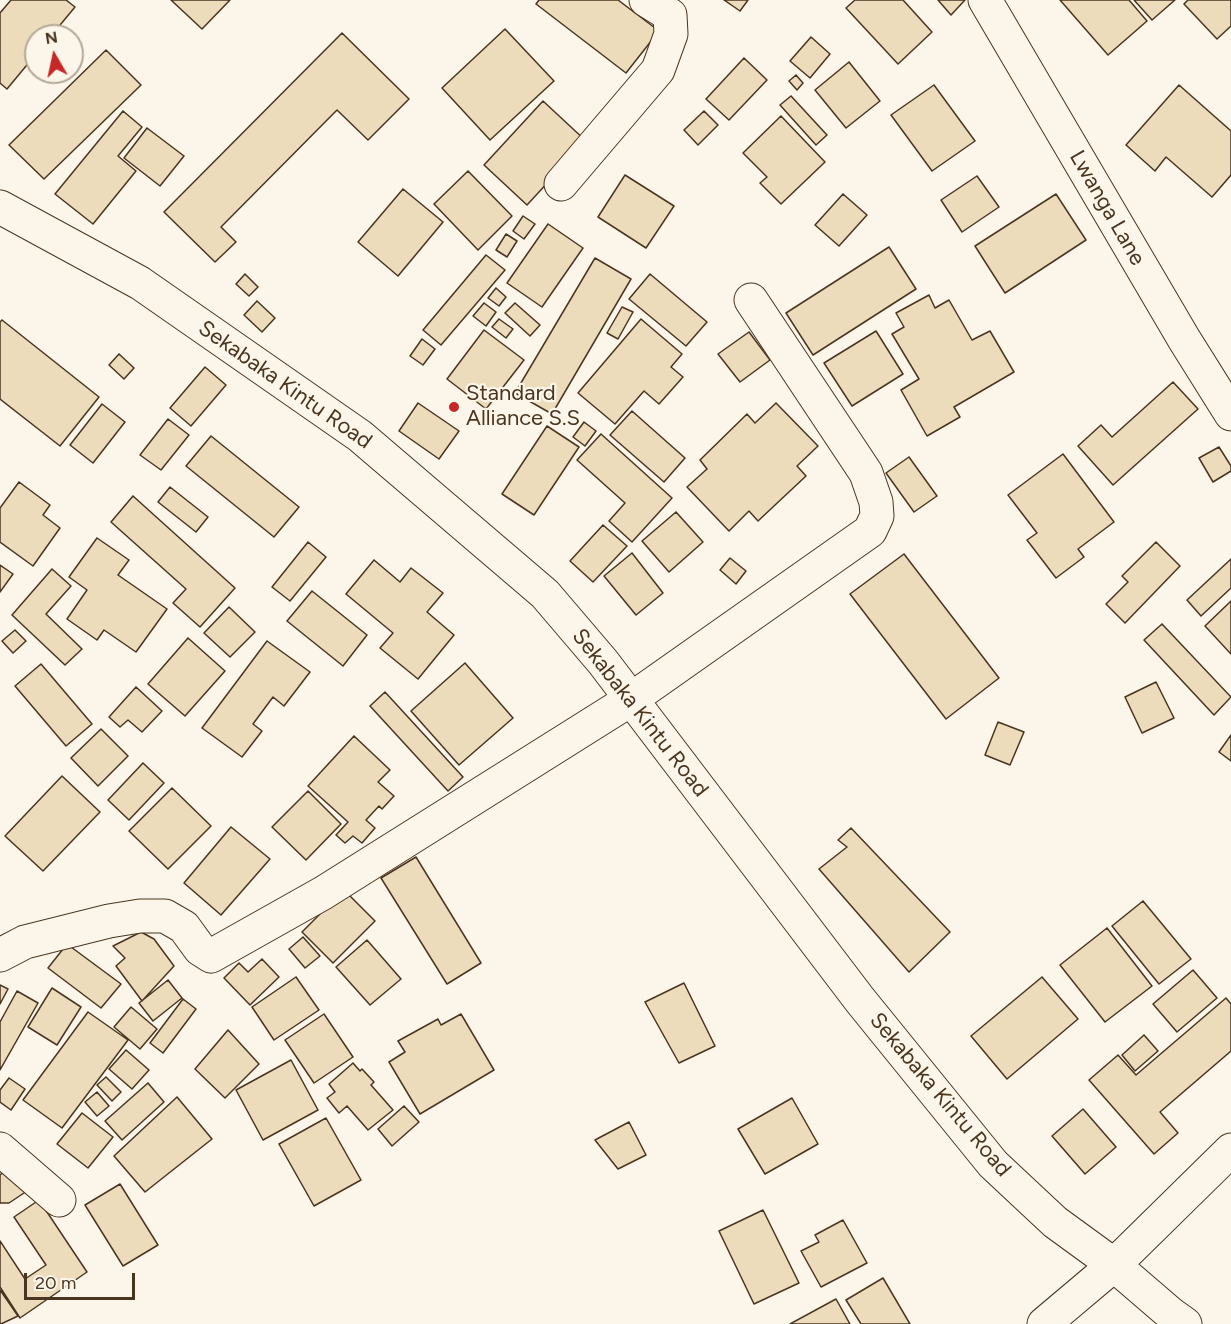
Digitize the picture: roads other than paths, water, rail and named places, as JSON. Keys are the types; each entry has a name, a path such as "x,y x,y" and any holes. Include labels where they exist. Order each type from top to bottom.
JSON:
{"street":[{"path":"561,184 658,70 671,34 670,15 646,0"},
{"name":"Lwanga Lane","path":"985,0 1184,339 1231,414"},
{"name":"Sekabaka Kintu Road","path":"0,207 140,283 360,436 545,594 603,662 860,1000 993,1164 1055,1222 1114,1265 1185,1324"},
{"path":"0,955 25,942 109,921 140,916 165,916 184,927 200,949 211,956 323,893 630,700 870,531 877,516 876,502 866,473 751,300"},
{"path":"0,1149 59,1200"},
{"path":"1044,1324 1114,1265 1231,1150"}],"place":[{"name":"Standard Alliance S.S","path":"454,407"}]}
